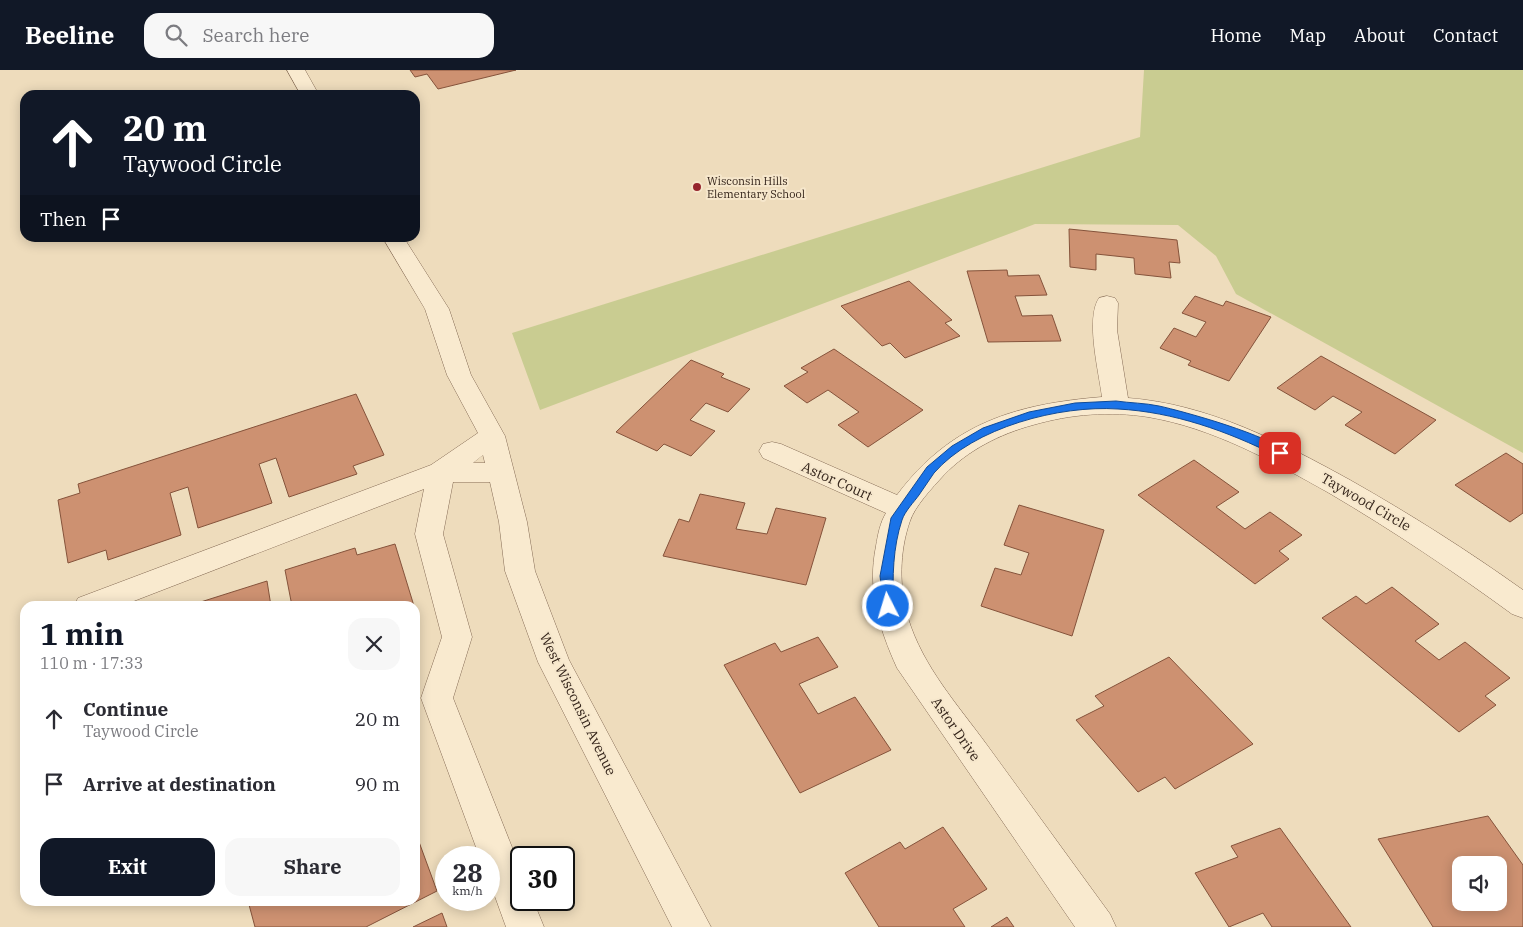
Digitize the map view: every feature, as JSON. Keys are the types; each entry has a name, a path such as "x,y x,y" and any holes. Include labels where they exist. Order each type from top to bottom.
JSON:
{"street":[{"path":"296,70 307,90"},
{"name":"West Wisconsin Avenue","path":"396,242 441,319 459,374 492,436 513,522 520,571 554,662 692,927"},
{"path":"1107,303 1105,330 1116,405"},
{"name":"Taywood Circle","path":"904,508 931,470 956,449 987,430 1032,414 1075,407 1116,405 1157,409 1203,421 1250,438 1295,460 1412,529 1523,606"},
{"path":"102,601 441,472 492,436"},
{"name":"Astor Court","path":"772,451 884,502 904,508"},
{"path":"441,472 502,474"},
{"path":"441,472 429,534 457,637 437,698 526,927"},
{"name":"Astor Drive","path":"904,508 897,518 886,576 888,606 897,634 914,668 1097,927"}],"green space":[{"path":"1144,70 1523,70 1523,453 1236,294 1216,256 1178,225 1035,224 540,410 512,333 1140,137"}],"building":[{"path":"410,70 516,70 438,89 427,74 415,77"},
{"path":"1069,229 1177,240 1180,263 1169,262 1171,278 1135,274 1134,258 1096,254 1096,270 1070,267"},
{"path":"1007,270 1008,276 1039,275 1047,295 1015,296 1022,316 1052,315 1061,341 988,342 967,271"},
{"path":"909,281 952,320 945,323 960,336 905,358 890,343 882,346 841,306"},
{"path":"1195,296 1223,306 1226,301 1271,317 1229,381 1188,365 1191,361 1160,348 1174,328 1196,337 1206,322 1182,313"},
{"path":"834,349 923,410 868,447 838,425 859,412 828,390 807,403 784,386 808,372 801,368"},
{"path":"1321,356 1436,420 1395,454 1345,425 1362,412 1333,396 1315,410 1277,388"},
{"path":"691,360 724,374 721,377 750,389 728,412 706,403 690,420 715,431 691,456 664,444 657,451 616,432"},
{"path":"356,394 384,455 353,466 357,474 289,497 276,458 259,464 272,503 198,528 188,487 170,493 181,535 108,560 106,550 68,563 58,500 80,493 78,484"},
{"path":"1506,453 1523,464 1523,513 1510,522 1455,485"},
{"path":"1194,460 1239,492 1216,507 1245,529 1270,512 1302,535 1279,551 1289,559 1255,584 1138,495"},
{"path":"700,494 745,503 736,529 767,534 776,508 826,518 806,585 663,556 679,519 689,522"},
{"path":"1019,505 1104,530 1072,636 981,606 995,568 1021,575 1029,553 1004,545"},
{"path":"395,544 412,601 291,601 285,570 355,548 357,555"},
{"path":"267,581 270,601 204,601"},
{"path":"1392,587 1439,624 1415,641 1439,660 1465,642 1510,678 1485,696 1496,705 1459,732 1322,618 1356,596 1366,604"},
{"path":"818,637 838,667 799,684 818,714 855,697 891,750 800,793 724,665 775,643 781,652"},
{"path":"1169,657 1253,744 1175,789 1165,777 1138,792 1076,720 1104,706 1095,696"},
{"path":"1488,816 1523,865 1523,927 1433,927 1378,839"},
{"path":"943,827 987,889 953,909 965,927 879,927 845,873 900,842 905,849"},
{"path":"1280,828 1351,927 1272,927 1263,913 1229,927 1195,873 1238,857 1231,846"},
{"path":"420,845 435,886 435,892 420,900"},
{"path":"249,906 407,906 366,927 255,927"},
{"path":"442,913 447,927 413,927"},
{"path":"1007,917 1014,927 991,927"}],"place":[{"name":"Wisconsin Hills Elementary School","path":"697,187"}],"route":[{"path":"888,606 886,576 889,550 897,518 931,470 956,449 987,430 1032,414 1075,407 1116,405 1157,409 1203,421 1250,438 1280,453"}]}
